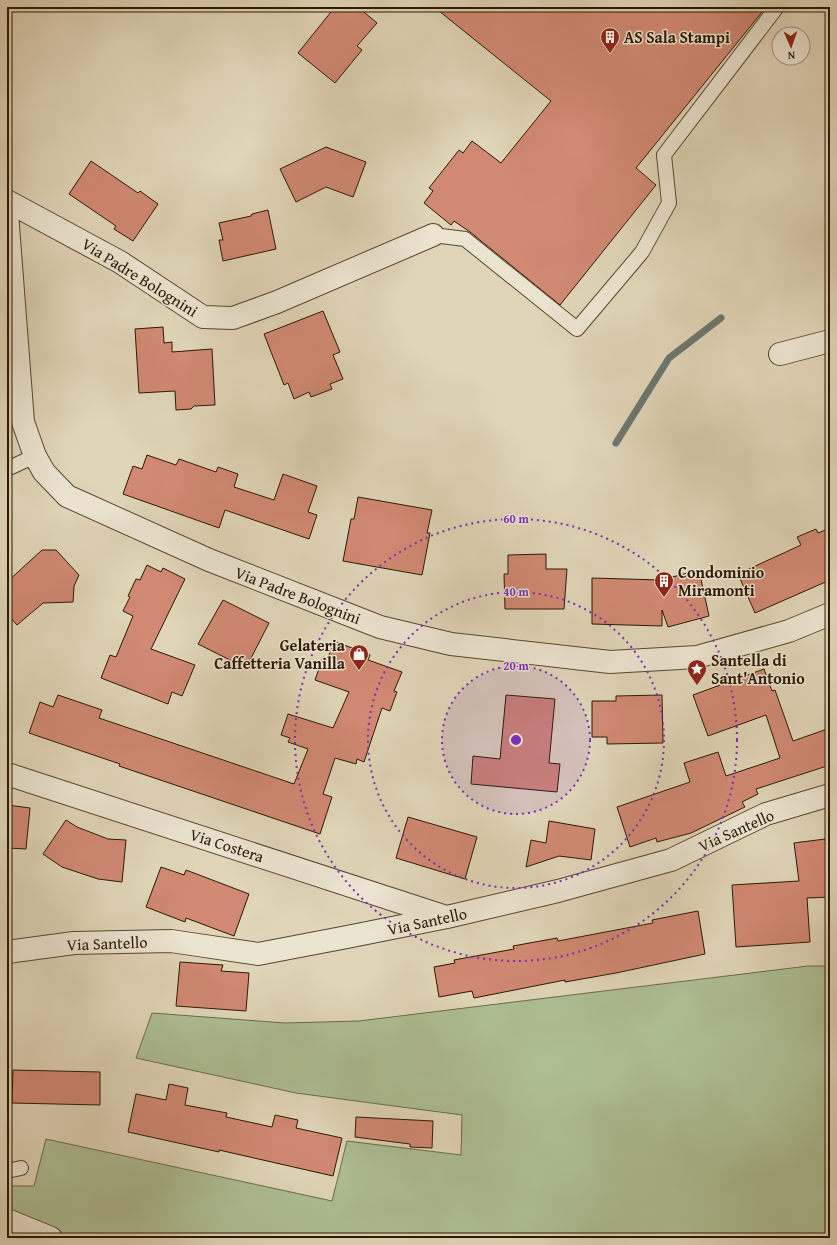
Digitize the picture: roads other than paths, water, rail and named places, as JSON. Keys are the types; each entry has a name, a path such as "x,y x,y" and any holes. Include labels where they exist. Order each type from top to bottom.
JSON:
{"street":[{"name":"Via Padre Bolognini","path":"7,201 120,262 203,316 233,318 277,302 433,236"},
{"name":"Via Padre Bolognini","path":"7,213 23,422 35,456 44,472 67,496 209,560 380,627 451,644 610,662 697,657 789,631 830,614"},
{"path":"780,354 830,341"},
{"name":"Via Costera","path":"7,774 447,917"},
{"name":"Via Santello","path":"7,952 74,943 171,941 258,954 447,917 558,890 671,860 766,814 830,795"},
{"path":"7,1220 51,1238"}],"lane":[{"path":"433,236 465,239 577,329 642,252 668,203 664,155 777,7"},
{"path":"7,469 35,456"}],"waterway":[{"path":"616,443 669,358 721,318"}],"place":[{"name":"AS Sala Stampi","path":"610,54"},
{"name":"Condominio Miramonti","path":"664,598"},
{"name":"Gelateria Caffetteria Vanilla","path":"359,671"},
{"name":"Santella di Sant'Antonio","path":"697,686"}]}
